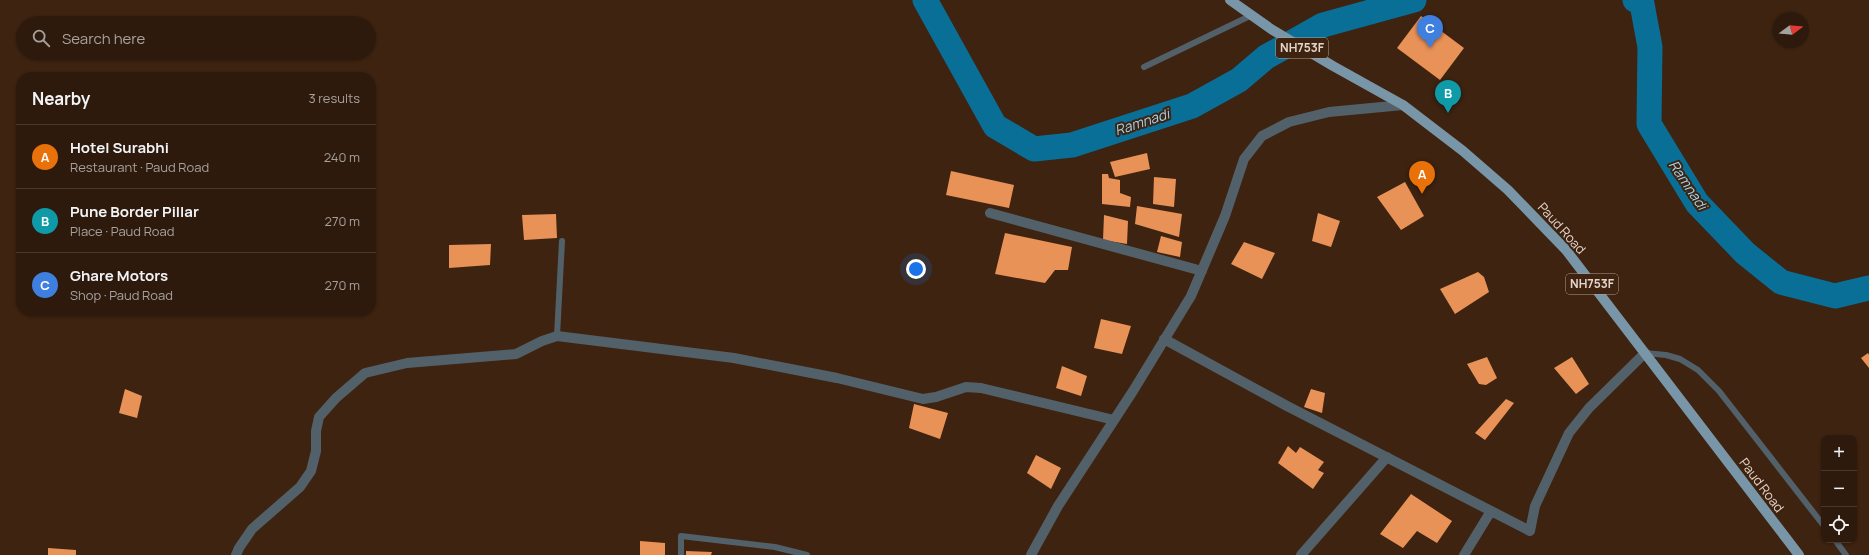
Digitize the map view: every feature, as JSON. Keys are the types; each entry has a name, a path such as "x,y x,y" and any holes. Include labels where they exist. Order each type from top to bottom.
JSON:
{"main road":[{"name":"Paud Road","path":"1230,0 1271,29 1333,66 1404,105 1463,150 1508,190 1566,250 1799,555"}],"street":[{"path":"1032,555 1058,506 1114,420 1191,296 1225,216 1244,159 1262,136 1289,122 1329,112 1404,105"},
{"path":"990,213 1202,271"},
{"path":"236,555 252,529 300,487 311,471 316,451 316,430 319,417 336,398 365,373 406,363 516,354 542,341 557,336 734,358 837,378 922,399 936,397 966,387 981,388 1114,420"},
{"path":"1164,339 1287,406 1387,456 1530,531 1535,506 1568,433 1589,408 1645,353"},
{"path":"1301,555 1387,456"},
{"path":"1464,555 1491,511"}],"lane":[{"path":"1144,68 1252,15"},
{"path":"557,336 562,241"},
{"path":"1645,353 1666,355 1680,359 1698,370 1709,380 1821,522"},
{"path":"681,555 681,536 775,547 807,555"},
{"path":"1837,543 1846,555"}],"building":[{"path":"1421,16 1464,48 1440,80 1397,48"},
{"path":"1147,153 1150,169 1115,177 1110,162"},
{"path":"951,171 1014,185 1009,208 946,195"},
{"path":"1102,174 1108,174 1109,178 1120,180 1120,193 1131,197 1130,207 1102,204"},
{"path":"1154,177 1176,179 1174,207 1153,204"},
{"path":"1405,182 1424,216 1401,230 1377,197"},
{"path":"1137,206 1182,214 1179,237 1135,224"},
{"path":"1318,213 1340,221 1331,247 1312,241"},
{"path":"556,214 557,238 524,240 522,215"},
{"path":"1104,215 1128,221 1127,244 1103,240"},
{"path":"1005,233 1072,247 1068,270 1055,270 1045,283 995,274"},
{"path":"1161,236 1182,242 1180,257 1157,252"},
{"path":"1244,242 1275,253 1262,279 1231,264"},
{"path":"491,244 490,265 449,268 449,245"},
{"path":"1478,272 1484,277 1489,292 1455,314 1440,289"},
{"path":"1101,319 1131,326 1122,354 1094,348"},
{"path":"1868,353 1869,355 1869,368 1861,358"},
{"path":"1487,357 1497,378 1486,385 1479,384 1467,364"},
{"path":"1572,357 1589,384 1576,394 1554,368"},
{"path":"1062,366 1087,376 1081,396 1056,388"},
{"path":"125,389 142,396 137,418 119,413"},
{"path":"1311,389 1325,393 1322,413 1304,407"},
{"path":"1506,399 1514,403 1485,440 1475,433"},
{"path":"914,404 948,413 940,439 909,428"},
{"path":"1288,446 1296,453 1300,447 1324,462 1318,470 1324,473 1313,489 1278,463"},
{"path":"1036,455 1061,468 1051,489 1027,473"},
{"path":"1411,494 1452,521 1437,543 1417,531 1403,548 1380,534"},
{"path":"640,541 665,543 665,555 640,555"},
{"path":"48,548 76,550 76,555 48,555"},
{"path":"686,551 712,552 711,555 686,555"}],"waterway":[{"name":"Ramnadi","path":"925,0 995,126 1034,149 1072,145 1192,106 1239,80 1266,57 1323,25 1414,0"},
{"name":"Ramnadi","path":"1635,0 1642,4 1650,47 1649,124 1697,203 1745,253 1781,282 1835,296 1869,288"}],"place":[{"name":"Ghare Motors","path":"1430,48"},
{"name":"Pune Border Pillar","path":"1448,113"},
{"name":"Hotel Surabhi","path":"1422,194"}]}
